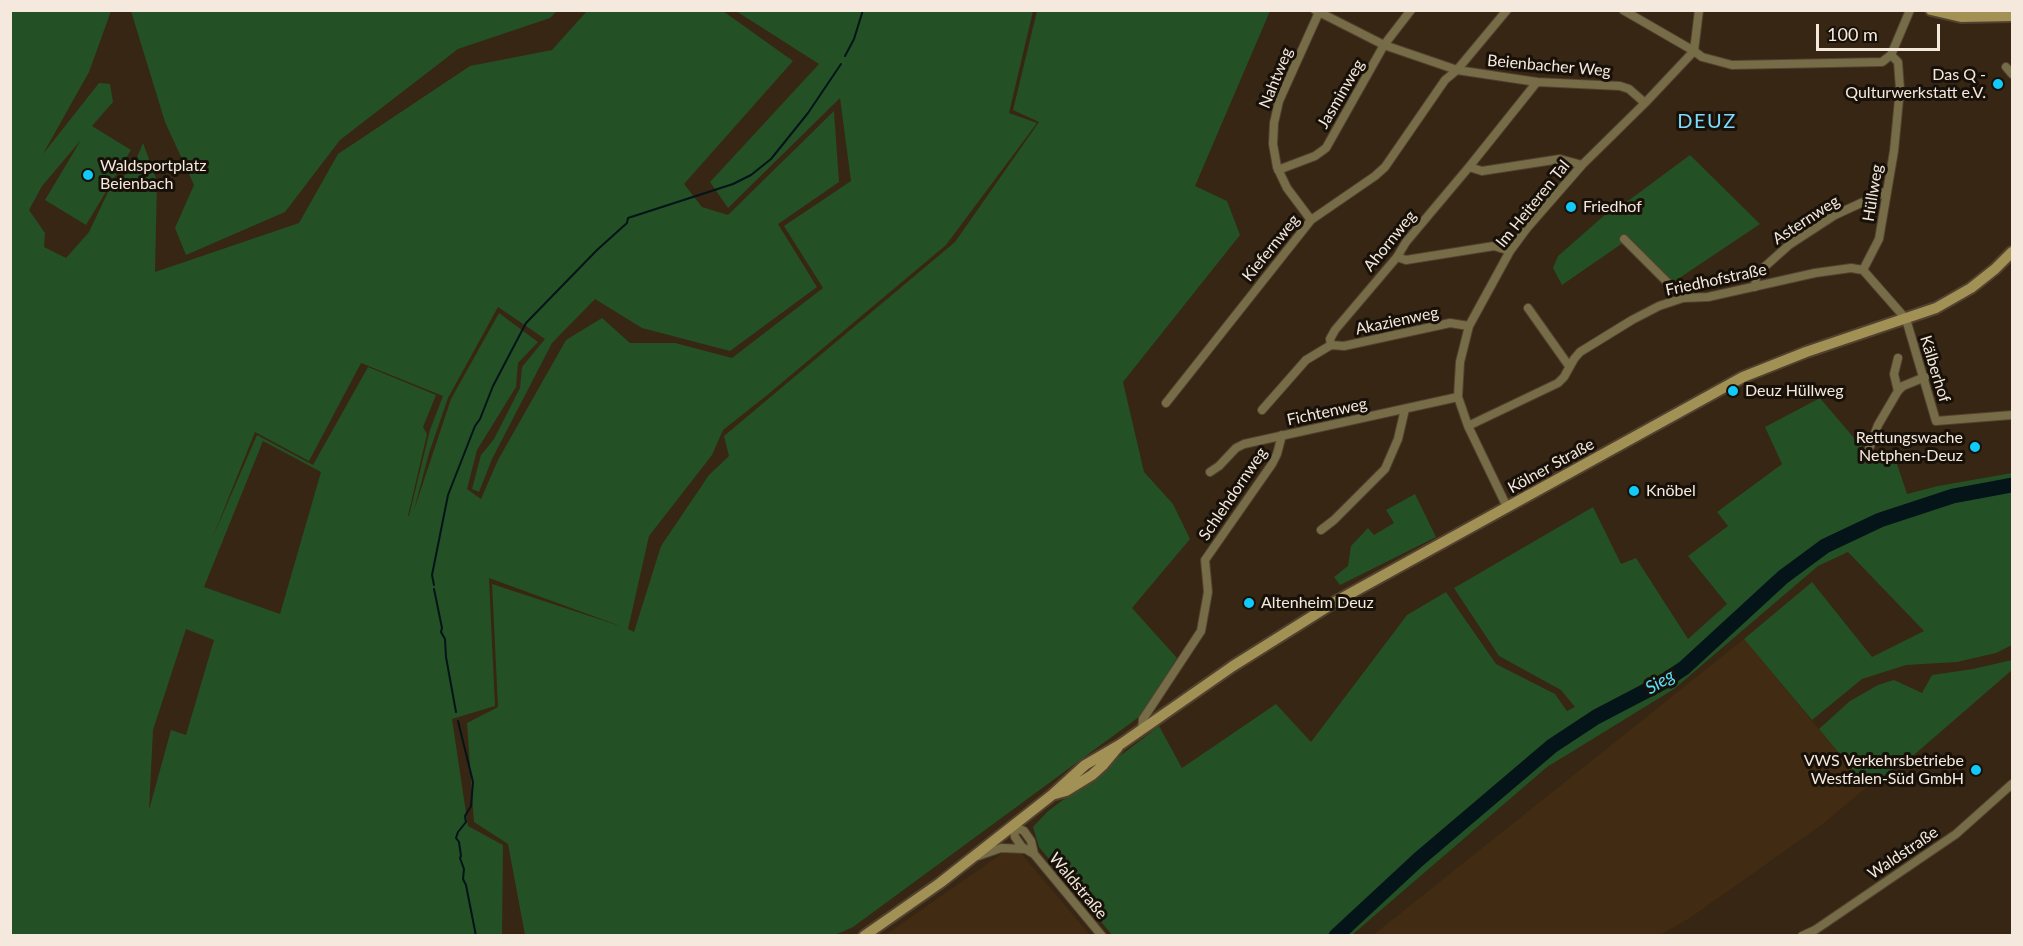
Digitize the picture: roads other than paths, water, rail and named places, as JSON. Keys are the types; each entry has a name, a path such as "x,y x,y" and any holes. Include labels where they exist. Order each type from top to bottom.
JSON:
{"main road":[{"path":"1930,10 1961,20 2013,16"},
{"name":"Kölner Straße","path":"864,936 904,909 1052,795 1066,791 1092,775 1121,744 1142,729 1233,666 1335,602 1743,376 1936,308 1971,288 2013,252"}],"street":[{"name":"Jasminweg","path":"1278,170 1315,156 1326,148 1384,45 1412,10"},
{"name":"Kiefernweg","path":"1166,404 1311,220 1375,176 1385,166 1445,80 1457,70 1507,10"},
{"path":"1623,10 1701,57 1732,65 1876,63 1888,59 1891,55 1910,10"},
{"path":"1645,103 1694,51 1700,10"},
{"name":"Beienbacher Weg","path":"1318,11 1384,45 1457,70 1537,82 1620,86 1629,89 1645,103"},
{"name":"Nahtweg","path":"1311,220 1287,188 1278,170 1274,134 1279,101 1318,11"},
{"name":"Hüllweg","path":"1863,270 1879,239 1894,151 1900,89 1898,62 1891,55"},
{"path":"2006,67 2013,74"},
{"name":"Ahornweg","path":"1331,345 1330,339 1335,330 1537,82"},
{"name":"Im Heiteren Tal","path":"1507,507 1468,426 1458,397 1461,354 1469,326 1510,251 1582,165 1645,103"},
{"path":"1469,167 1482,171 1560,159 1582,165"},
{"name":"Asternweg","path":"1755,287 1756,276 1789,245 1835,215 1887,191"},
{"path":"1624,239 1683,298"},
{"path":"1396,257 1406,260 1494,246 1510,251"},
{"name":"Friedhofstraße","path":"1468,426 1558,383 1580,352 1659,306 1683,298 1708,297 1815,273 1851,268 1863,270"},
{"path":"1863,270 1906,320"},
{"path":"1528,308 1569,366"},
{"name":"Kälberhof","path":"1906,320 1936,421 2013,415"},
{"name":"Akazienweg","path":"1331,345 1344,346 1450,323 1469,326"},
{"path":"1262,410 1306,360 1331,345"},
{"path":"1898,358 1894,374 1898,391"},
{"path":"1869,449 1878,425 1898,391 1903,386 1924,377"},
{"name":"Fichtenweg","path":"1210,472 1236,448 1244,444 1458,397"},
{"path":"1321,530 1385,469 1398,439 1406,409"},
{"name":"Schlehdornweg","path":"1142,729 1143,719 1201,631 1208,592 1205,560 1272,464 1282,435"},
{"name":"Waldstraße","path":"1802,936 1815,930 1956,834 2013,784"},
{"name":"Waldstraße","path":"1013,826 1015,837 1025,849 1034,854 1102,936"},
{"name":"Waldstraße","path":"1013,826 1024,831 1031,841 1034,854"},
{"name":"Waldstraße","path":"971,858 1001,848 1025,849"}],"waterway":[{"path":"845,56 854,39 863,10"},
{"path":"434,585 432,575 448,495 493,386 526,323 597,250 627,223 628,218 733,184 751,175 771,159 808,113 841,64"},
{"name":"Sieg","path":"1336,936 1419,859 1552,746 1596,717 1663,682 1684,668 1783,577 1825,546 1880,520 1953,496 2012,485"},
{"path":"434,589 441,632 445,639 456,712"},
{"path":"458,721 473,782 471,806 465,816 466,822 456,838 459,842 460,858 464,869 463,879 476,936"}],"place":[{"name":"Das Q - Qulturwerkstatt e.V.","path":"1998,84"},
{"name":"Waldsportplatz Beienbach","path":"88,175"},
{"name":"Friedhof","path":"1571,207"},
{"name":"Deuz Hüllweg","path":"1733,391"},
{"name":"Rettungswache Netphen-Deuz","path":"1975,447"},
{"name":"Knöbel","path":"1634,491"},
{"name":"Altenheim Deuz","path":"1249,603"},
{"name":"VWS Verkehrsbetriebe Westfalen-Süd GmbH","path":"1976,770"}],"district":[{"name":"DEUZ","path":"1707,122"}]}
